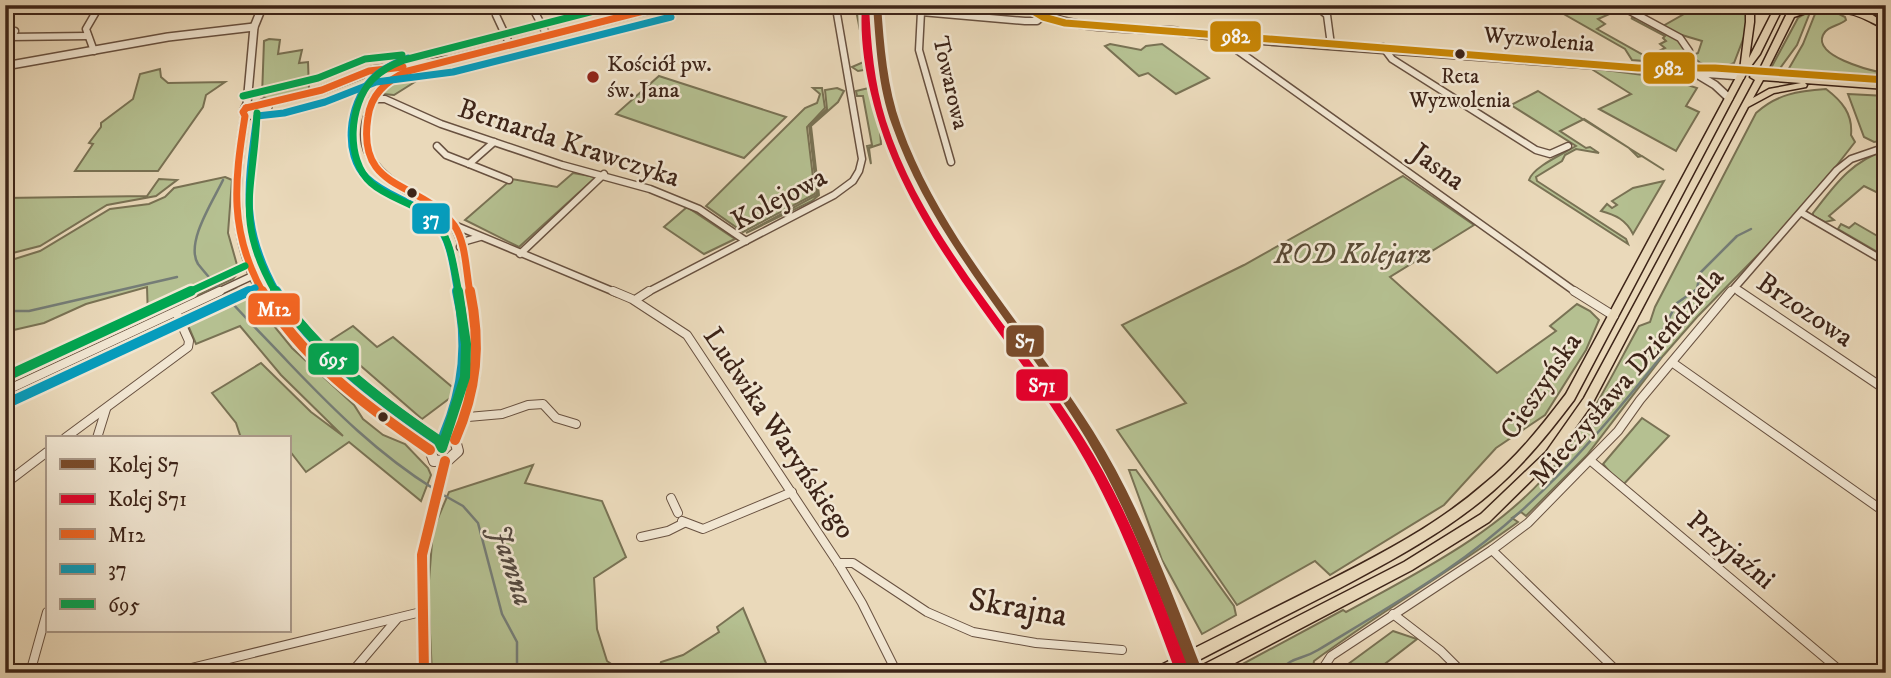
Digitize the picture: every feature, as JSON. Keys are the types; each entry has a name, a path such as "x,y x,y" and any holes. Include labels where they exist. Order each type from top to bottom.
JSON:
{"main road":[{"path":"1749,5 1751,22 1744,51 1743,73 1886,86"},
{"name":"Cieszyńska","path":"1160,673 1396,552 1450,520 1487,492 1515,466 1554,420 1614,316 1780,5"},
{"name":"Cieszyńska","path":"1202,673 1434,552 1485,518 1541,465 1588,401 1795,5"},
{"path":"1844,5 1886,28"},
{"path":"1866,5 1886,19"},
{"path":"1792,15 1800,10 1821,7 1873,19"},
{"path":"1744,106 1779,89 1826,82"}],"street":[{"path":"94,51 86,29 100,5"},
{"path":"263,5 254,27 236,211 240,246 250,276 294,338 388,420 430,450 432,460 445,461"},
{"path":"531,5 547,35"},
{"path":"384,81 442,61 668,5"},
{"name":"Kolejowa","path":"635,300 655,287 843,190 853,181 861,168 860,148 837,13 835,8 829,5"},
{"name":"Wyzwolenia","path":"1023,5 1059,22 1080,24 1743,73"},
{"path":"1315,5 1327,15 1331,43"},
{"path":"1619,5 1680,38 1689,51 1691,70 1715,85 1729,98"},
{"path":"1019,20 1031,16 1030,8"},
{"name":"Towarowa","path":"951,162 919,50 922,9 1034,22 1044,15"},
{"path":"496,15 510,45"},
{"path":"5,66 168,37 254,27"},
{"path":"15,31 10,37 88,36"},
{"name":"Jasna","path":"1231,37 1228,43 1238,51 1555,279 1614,316"},
{"path":"1383,47 1392,59 1536,150 1550,154 1568,146"},
{"path":"246,112 379,69 442,61"},
{"path":"379,69 388,73 384,81"},
{"path":"1761,74 1886,80"},
{"name":"Ludwika Waryńskiego","path":"384,81 373,99 361,139 372,164 380,174 430,205 454,225 635,300 687,335 838,563 862,603 897,673"},
{"path":"248,97 263,105"},
{"name":"Bernarda Krawczyka","path":"373,99 390,101 420,116 494,142 562,165 604,174 699,209 746,241"},
{"path":"244,130 263,105"},
{"path":"246,112 257,116"},
{"path":"469,164 494,142"},
{"path":"437,146 446,155 509,180"},
{"name":"Mieczysława Dzieńdziela","path":"1320,673 1331,656 1492,550 1528,523 1591,461 1846,162 1863,153 1886,147"},
{"path":"520,254 604,174"},
{"path":"1802,213 1886,262"},
{"path":"424,673 422,555 431,511 442,483 445,461 457,451 455,440 468,417 478,377 480,355 475,314 454,225"},
{"path":"459,243 470,233"},
{"path":"459,243 480,237"},
{"path":"5,391 250,276"},
{"name":"Brzozowa","path":"1736,289 1886,390"},
{"path":"68,436 188,347 189,341 176,312"},
{"path":"1673,363 1886,513"},
{"path":"468,417 502,414 528,405 543,404 550,415 566,424 576,424"},
{"path":"98,436 106,407"},
{"path":"430,450 439,441 455,440"},
{"path":"5,484 46,453"},
{"name":"Przyjaźni","path":"1591,461 1843,673"},
{"path":"671,498 681,519 703,528 732,514 765,505 792,492"},
{"path":"640,537 668,531 681,519"},
{"path":"1492,550 1619,673"},
{"name":"Skrajna","path":"838,563 853,563 934,616 953,625 1009,638 1122,650"},
{"path":"171,673 421,612"},
{"path":"1393,614 1441,651 1462,673"},
{"path":"30,673 46,616"},
{"path":"351,673 397,618"}],"green space":[{"path":"855,5 861,5 877,92 881,144 869,148 871,164 867,146 872,145 863,96 857,96 856,91 873,87 870,69 858,71 852,67 866,61"},
{"path":"1548,5 1614,5 1621,9 1598,19 1605,24 1597,29 1647,57 1665,48 1660,44 1666,41 1663,38 1665,36 1631,18 1637,18 1679,40 1688,55 1680,64 1632,60 1625,49"},
{"path":"1700,5 1745,5 1747,29 1734,63 1717,67 1701,63 1693,55 1698,53 1702,41 1675,33 1663,26"},
{"path":"1817,9 1831,10 1846,20 1825,32 1822,43 1826,49 1844,61 1883,73 1886,77 1788,70 1803,44"},
{"path":"1811,10 1797,45 1781,67 1782,70 1771,68 1798,18"},
{"path":"280,40 278,54 302,50 299,63 308,62 309,89 269,100 262,96 264,41"},
{"path":"1110,44 1141,50 1146,46 1162,44 1209,78 1176,94 1148,73 1139,76 1105,46"},
{"path":"437,68 394,95 383,94 385,88 396,79"},
{"path":"1590,68 1666,78 1697,88 1686,106 1699,112 1676,151 1599,109 1631,94"},
{"path":"160,69 161,77 168,83 225,82 206,95 203,107 158,171 75,171 93,144 89,143 101,123 133,99 140,74"},
{"path":"659,76 786,117 744,158 616,114"},
{"path":"813,88 822,88 825,108 807,127 815,194 743,232 706,206 805,108 817,103 820,94"},
{"path":"837,88 844,91 838,102 811,126 819,195 746,233 817,195 809,125 827,109 825,90"},
{"path":"1826,89 1837,98 1848,114 1851,135 1855,142 1802,210 1697,317 1663,356 1587,455 1526,516 1521,512 1512,518 1518,522 1314,661 1312,673 1226,673 1343,610 1346,612 1432,564 1488,528 1538,485 1581,429 1639,326 1650,322 1655,307 1756,113 1788,95"},
{"path":"1538,91 1583,119 1560,131 1599,153 1576,149 1536,177 1537,181 1626,239 1628,244 1529,180 1542,166 1576,146 1511,105"},
{"path":"1848,94 1886,96 1886,140 1874,142 1864,137"},
{"path":"1886,150 1886,193 1882,195 1864,186 1829,216 1834,220 1825,222 1813,216 1844,176 1862,161"},
{"path":"573,173 596,177 519,247 465,220 512,179 557,187"},
{"name":"ROD Kolejarz","path":"1403,176 1474,225 1390,277 1497,373 1556,331 1550,326 1577,304 1599,320 1586,350 1545,415 1496,448 1444,505 1330,575 1315,561 1237,605 1117,430 1186,403 1122,325 1244,265"},
{"path":"225,177 232,180 228,233 239,272 233,279 148,318 147,287 86,304 44,323 5,332 5,262 40,251 110,209 149,204 165,197 174,188"},
{"path":"159,179 177,180 156,196 107,205 40,246 5,255 5,198 147,196"},
{"path":"1664,181 1633,234 1620,219 1601,211 1607,204 1612,208 1617,205 1612,201 1633,188"},
{"path":"687,207 735,239 704,254 664,227"},
{"path":"1855,223 1886,241 1886,257 1838,229 1841,224 1849,228"},
{"path":"243,288 292,348 354,405 363,419 383,435 405,444 428,468 431,475 421,501 349,442 306,472 290,451 290,436 240,436 236,423 212,393 261,363 311,412 343,436 281,375 240,326 196,344 184,316 185,312 231,290"},
{"path":"353,326 377,347 393,337 458,392 422,419 331,340"},
{"path":"1642,418 1669,436 1622,486 1603,464"},
{"path":"533,465 525,483 602,501 626,557 594,578 597,629 607,661 624,673 432,673 428,593 433,530 449,492"},
{"path":"1129,470 1136,470 1234,606 1236,615 1202,634 1162,560"},
{"path":"743,608 768,668 758,673 658,673 661,662 683,655 719,632 717,627"},
{"path":"1393,631 1417,639 1377,670 1379,673 1336,673"}],"waterway":[{"name":"Jamna","path":"223,180 198,234 195,245 198,264 242,314 340,414 375,446 434,489"},
{"path":"1658,339 1677,303 1697,289 1700,273 1737,236 1751,229"},
{"path":"5,311 29,311 177,277"},
{"path":"1278,673 1288,663 1318,650 1430,581 1506,524 1587,445 1660,358"},
{"name":"Jamna","path":"440,493 463,506 478,523 502,614 517,642 517,673"}],"railway":[{"path":"871,5 880,99 900,168 931,222 1006,313"}],"rail line":[{"name":"S7","path":"877,5 888,96 913,168 958,247 1065,397 1106,463 1148,551 1196,673"},
{"name":"S71","path":"865,6 869,69 882,121 901,171 955,264 1050,396 1095,468 1137,554 1183,673"}],"transit line":[{"name":"695","path":"257,113 249,181 249,219 255,251 275,292 315,341 338,363 388,405 438,440 442,448 461,396 467,361 462,310 448,243 439,225 424,213 372,183 359,168 353,145 356,112 362,94 379,73 404,60 617,5"},
{"name":"M12","path":"455,440 471,397 477,358 477,339 460,238 442,211 380,174 370,160 366,142 368,116 373,100 387,82 408,71 667,5"},
{"name":"982","path":"1023,5 1043,17 1065,23 1638,68 1715,68 1886,80"},
{"name":"37","path":"437,440 353,377 299,323 277,294 261,264 249,218 249,174 257,116 284,113 325,102 376,82 453,72 671,17"},
{"name":"695","path":"243,96 318,78 365,59 402,55"},
{"name":"37","path":"408,58 390,65 369,82 356,107 351,138 355,161 366,177 435,221 448,243 465,340 459,396 444,435"},
{"name":"M12","path":"246,108 322,90 369,71 403,67"},
{"name":"M12","path":"246,108 243,112 245,116 236,178 236,209 240,239 251,271 268,302 316,359 373,409 430,450"},
{"name":"695","path":"5,377 245,266"},
{"name":"37","path":"10,402 255,288"},
{"name":"M12","path":"424,673 422,555 445,461"}],"place":[{"name":"Reta Wyzwolenia","path":"1460,54"},
{"name":"Kościół pw. św. Jana","path":"593,77"}]}
